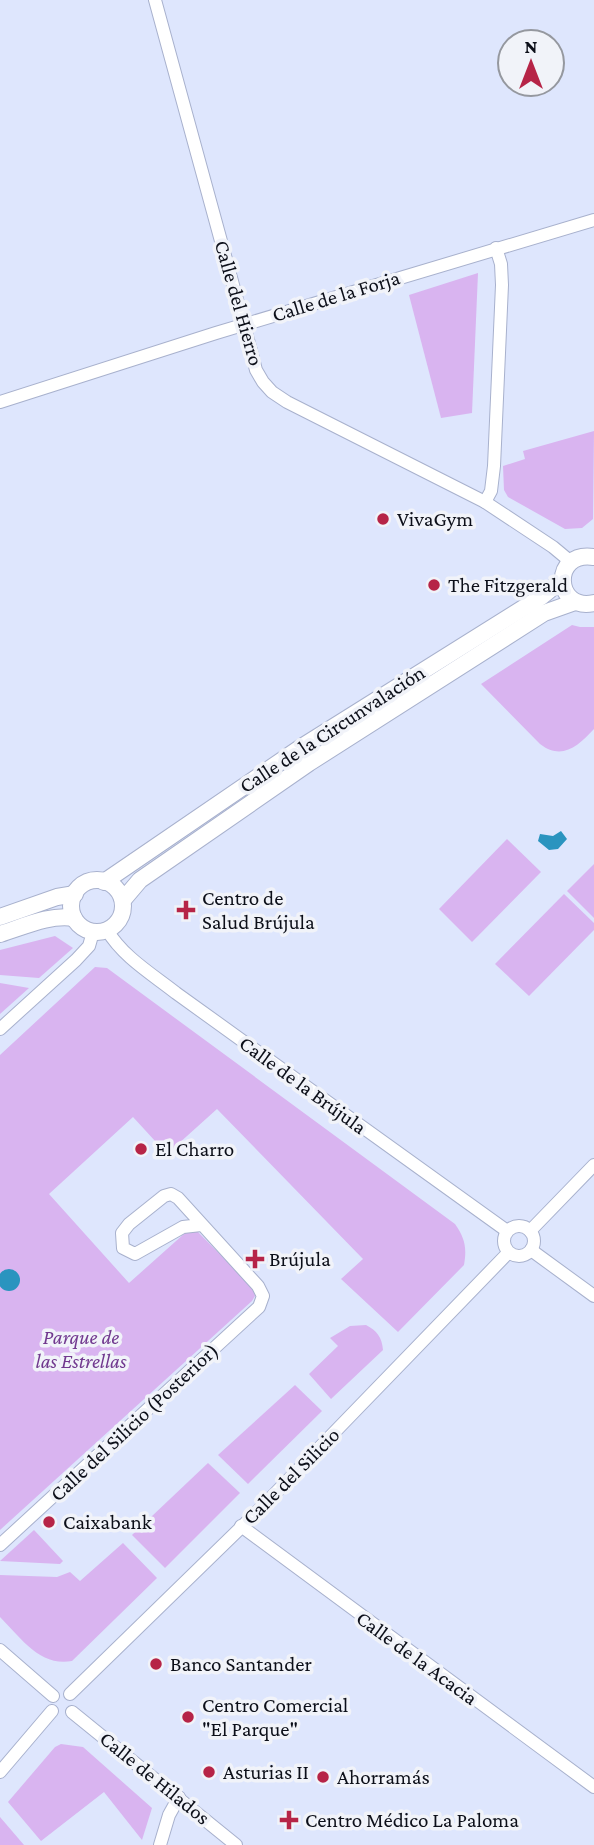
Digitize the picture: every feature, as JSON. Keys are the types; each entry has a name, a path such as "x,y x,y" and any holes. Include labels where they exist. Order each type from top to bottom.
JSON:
{"street":[{"name":"Calle del Hierro","path":"155,0 256,370 272,391 306,413 485,502 571,562"},
{"name":"Calle de la Forja","path":"0,402 243,324 594,220"},
{"path":"485,502 491,491 502,285 501,264 496,248"},
{"path":"593,556 583,556 571,562 562,580 566,593 575,602 594,603"},
{"name":"Calle de la Circunvalación","path":"104,881 300,748 541,597 562,580"},
{"name":"Calle de la Circunvalación","path":"123,900 140,880 309,763 544,613 575,602"},
{"path":"0,917 57,897 75,894 89,882 104,881 116,888 123,900 122,916 114,926 100,931 82,927 74,918 72,906 75,894"},
{"path":"0,934 63,916 74,918"},
{"path":"0,1029 76,960 100,931"},
{"name":"Calle de la Brújula","path":"100,931 176,993 507,1231"},
{"path":"530,1231 594,1165"},
{"path":"171,1194 178,1198 201,1226 183,1227 135,1254 123,1248 122,1233 129,1224 164,1196 171,1194"},
{"name":"Calle del Silicio (Posterior)","path":"0,1545 259,1307 263,1296 258,1286 201,1226"},
{"path":"522,1227 530,1231 533,1237 531,1250 526,1255 515,1256 508,1253 503,1238 507,1231 522,1227"},
{"path":"531,1250 594,1296"},
{"name":"Calle del Silicio","path":"70,1694 241,1526 508,1253"},
{"name":"Calle de la Acacia","path":"241,1526 594,1787"},
{"path":"0,1650 53,1696"},
{"path":"58,1692 70,1694 74,1700 72,1712 66,1716 58,1716 52,1711 50,1701 58,1692"},
{"path":"0,1772 52,1711"},
{"name":"Calle de Hilados","path":"72,1712 236,1845"},
{"path":"160,1845 169,1815 179,1797"}],"green space":[{"path":"478,273 472,413 441,418 409,295"},
{"path":"594,431 593,519 582,528 565,529 508,497 504,490 503,466 525,459 523,451"},
{"path":"572,625 594,627 594,729 576,746 555,751 540,744 481,684"},
{"path":"507,839 541,872 472,942 439,909"},
{"path":"594,864 594,918 567,891"},
{"path":"564,894 594,923 594,930 529,996 495,964"},
{"path":"55,936 73,948 39,978 0,975 0,950"},
{"name":"Parque de las Estrellas","path":"95,967 107,968 455,1224 464,1243 464,1265 398,1332 341,1279 363,1259 217,1109 167,1154 133,1117 49,1194 129,1283 185,1233 196,1230 254,1289 255,1296 0,1530 0,1055"},
{"path":"0,983 29,988 0,1014"},
{"path":"366,1325 378,1335 383,1350 331,1399 309,1374 338,1346 330,1338 350,1326"},
{"path":"295,1385 322,1411 248,1484 218,1455"},
{"path":"208,1463 240,1493 165,1568 132,1535"},
{"path":"34,1530 63,1561 60,1564 0,1561"},
{"path":"123,1543 157,1578 72,1661 50,1660 41,1655 0,1617 0,1575 57,1577 70,1572 80,1581"},
{"path":"61,1744 83,1747 152,1808 142,1840 104,1792 41,1841 8,1802 55,1747"},
{"path":"0,1817 24,1845 0,1845"}],"water":[{"path":"561,831 567,839 558,849 549,850 538,841 540,834 553,836"},
{"path":"9,1269 17,1272 20,1280 17,1288 9,1291 1,1288 -2,1280 1,1272"}],"place":[{"name":"VivaGym","path":"383,519"},
{"name":"The Fitzgerald","path":"434,585"},
{"name":"Centro de Salud Brújula","path":"186,910"},
{"name":"El Charro","path":"141,1149"},
{"name":"Brújula","path":"255,1259"},
{"name":"Caixabank","path":"49,1522"},
{"name":"Banco Santander","path":"156,1664"},
{"name":"Centro Comercial \"El Parque\"","path":"188,1717"},
{"name":"Asturias II","path":"209,1772"},
{"name":"Ahorramás","path":"323,1777"},
{"name":"Centro Médico La Paloma","path":"289,1820"}]}
